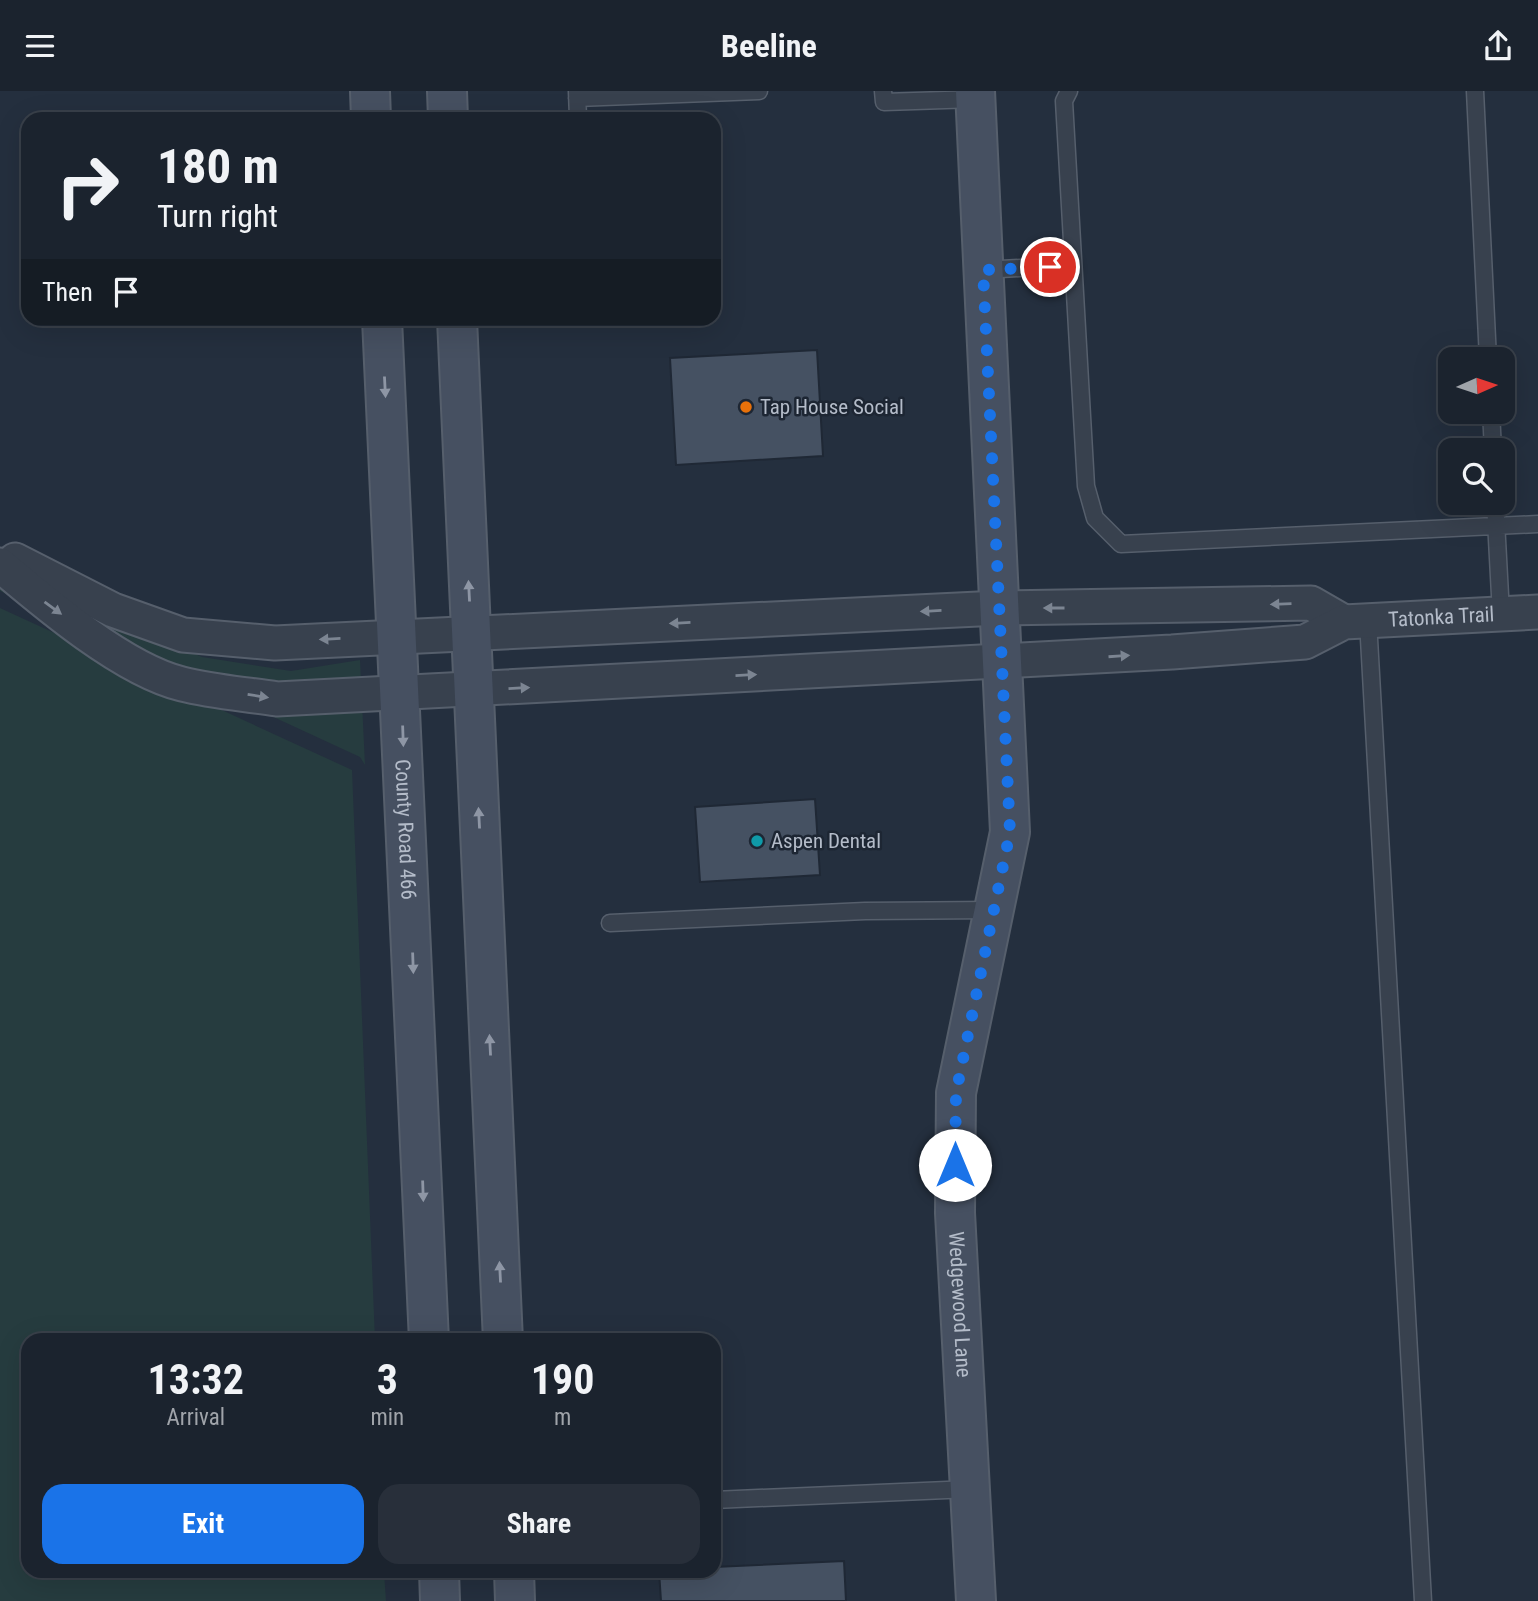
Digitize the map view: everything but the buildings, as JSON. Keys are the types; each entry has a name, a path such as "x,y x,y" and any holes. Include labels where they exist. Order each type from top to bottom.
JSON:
{"main road":[{"path":"370,91 371,112"},
{"path":"447,91 448,112"},
{"name":"Wedgewood Lane","path":"975,95 1010,832 956,1093 955,1213 976,1601"},
{"name":"County Road 466","path":"382,326 402,693 429,1333"},
{"path":"457,326 503,1333"},
{"path":"439,1578 440,1601"},
{"path":"514,1578 515,1601"}],"street":[{"path":"0,553 113,610 183,635 275,643 999,608 1311,603 1356,621"},
{"path":"0,565 39,598 119,655 180,684 278,699 1002,661 1305,642 1356,621"},
{"name":"Tatonka Trail","path":"1356,621 1538,612"}],"lane":[{"path":"578,112 577,94 759,91"},
{"path":"883,91 884,102 975,95"},
{"path":"1069,91 1064,101 1086,486 1095,518 1121,544 1538,524"},
{"path":"1475,91 1487,347"},
{"path":"983,270 1072,265"},
{"path":"1496,515 1501,614"},
{"path":"1356,621 1423,1601"},
{"path":"610,923 865,911 994,910"},
{"path":"721,1500 971,1489"}],"green space":[{"path":"0,562 202,657 291,671 360,660 365,765 360,757 0,591"},
{"path":"0,608 352,770 375,1333 21,1333 21,1578 384,1578 386,1601 0,1601"}],"place":[{"name":"Tap House Social","path":"746,407"},
{"name":"Aspen Dental","path":"757,841"}],"route":[{"path":"955,1165 956,1093 1010,832 983,270 1050,267"}]}
